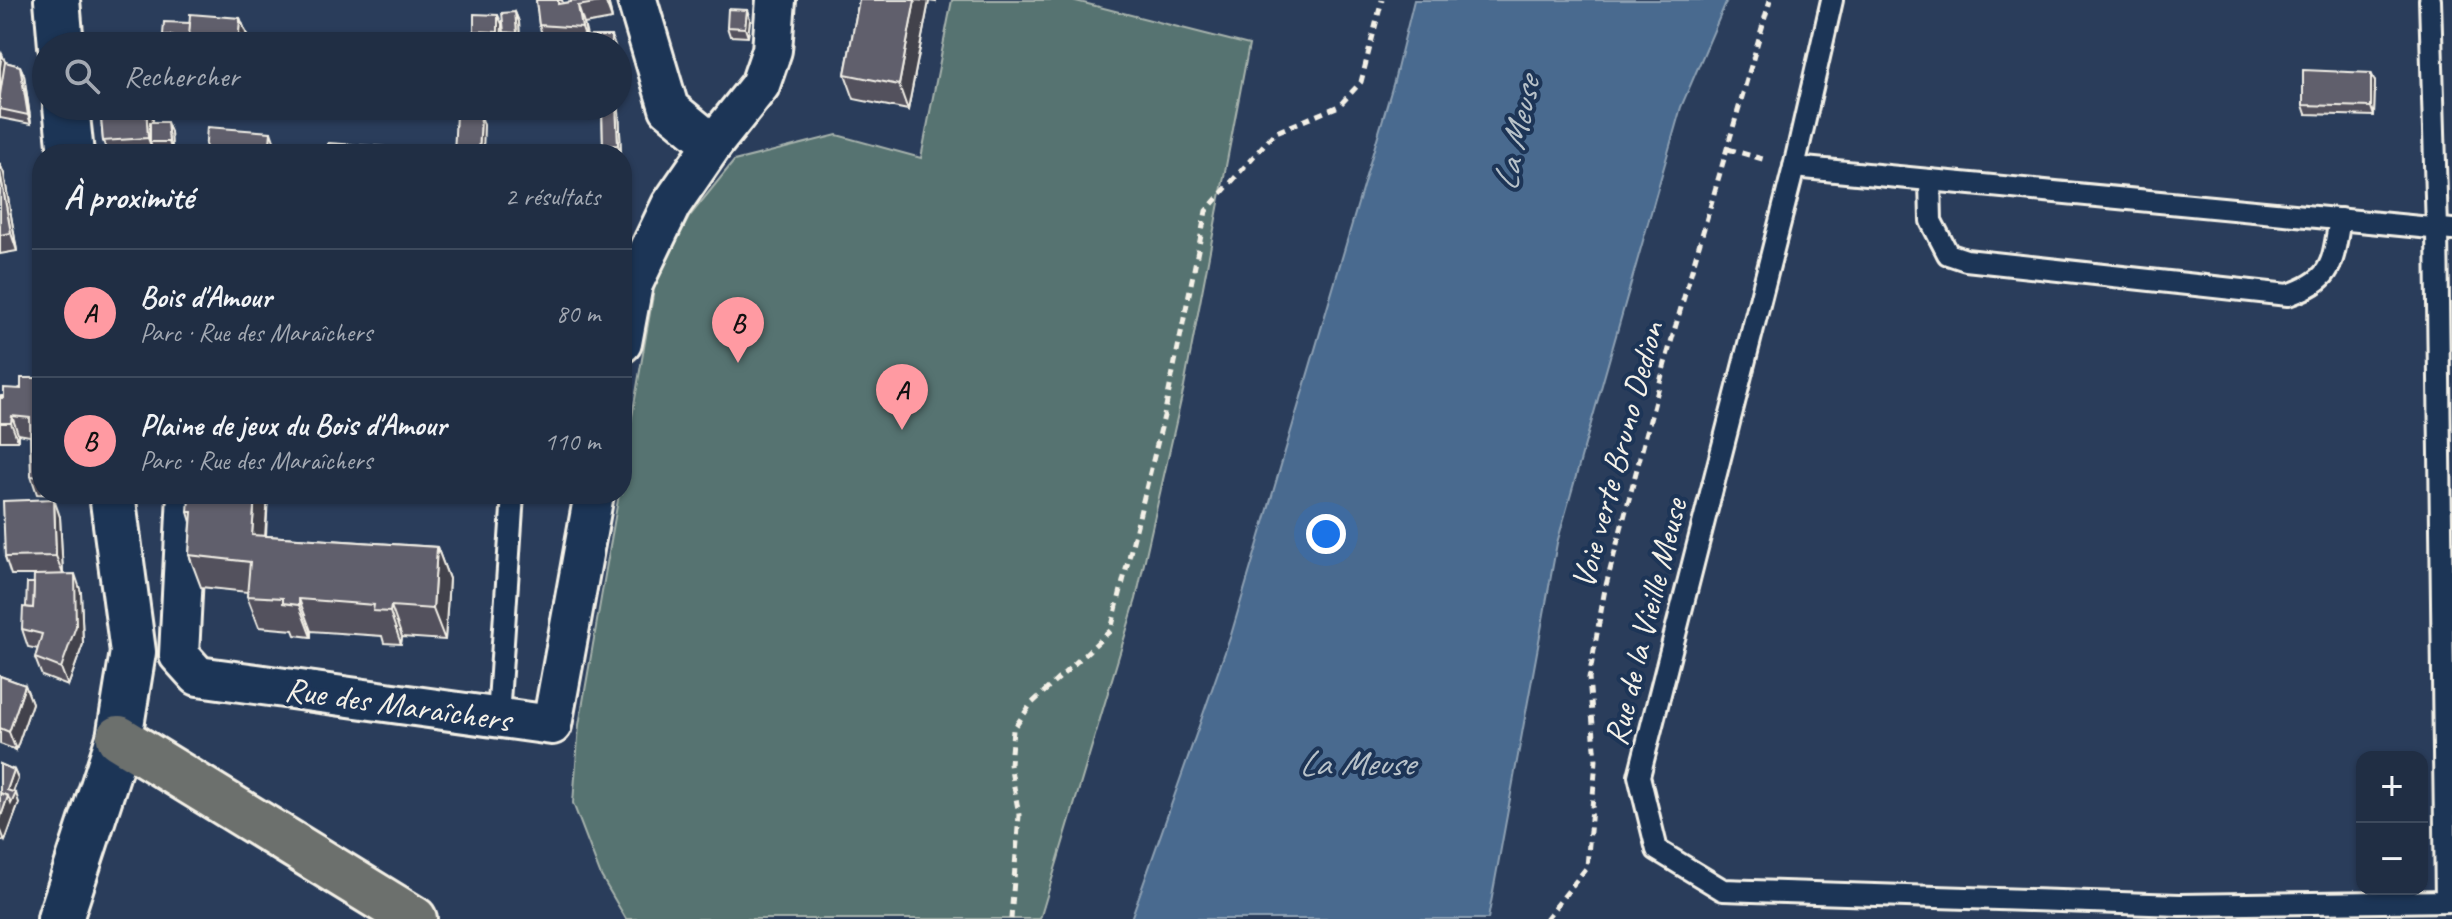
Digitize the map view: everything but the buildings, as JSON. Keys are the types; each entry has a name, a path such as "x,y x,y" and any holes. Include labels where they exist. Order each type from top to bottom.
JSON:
{"highway":[{"path":"119,738 414,919"}],"main road":[{"path":"57,0 60,32"},
{"path":"67,120 70,144"},
{"path":"63,913 119,738 133,652 113,504"}],"street":[{"path":"637,0 669,108 713,144"},
{"path":"632,275 671,205 713,144 760,85 772,50 776,0"},
{"name":"Rue des Maraîchers","path":"187,504 179,655 198,676 552,725 592,504"}],"lane":[{"name":"Rue de la Vieille Meuse","path":"1832,0 1794,167 1639,776 1657,850 1723,890 2180,905 2449,901"},
{"path":"2430,0 2445,229 2449,901"},
{"path":"1794,167 2445,229"},
{"path":"1930,180 1931,221 1948,254 1966,260 2288,295 2316,285 2331,267 2340,219"},
{"path":"498,717 512,504"}],"path":[{"path":"1011,919 1019,815 1010,764 1013,730 1031,704 1111,630 1164,416 1206,211 1274,133 1339,106 1361,82 1382,0"},
{"name":"Voie verte Bruno Dedion","path":"1546,919 1587,867 1596,760 1589,678 1605,589 1667,356 1770,0"},
{"path":"1728,149 1794,167"}],"green space":[{"path":"952,0 1072,0 1249,45 1184,387 1136,599 1040,919 626,919 601,876 573,803 579,725 617,504 632,504 632,416 655,284 689,217 734,161 837,135 921,158"}],"water":[{"name":"La Meuse","path":"1414,0 1727,0 1681,107 1557,543 1488,919 1131,919 1231,635 1394,81"}],"place":[{"name":"Plaine de jeux du Bois d'Amour","path":"738,363"},
{"name":"Bois d'Amour","path":"902,430"}]}
